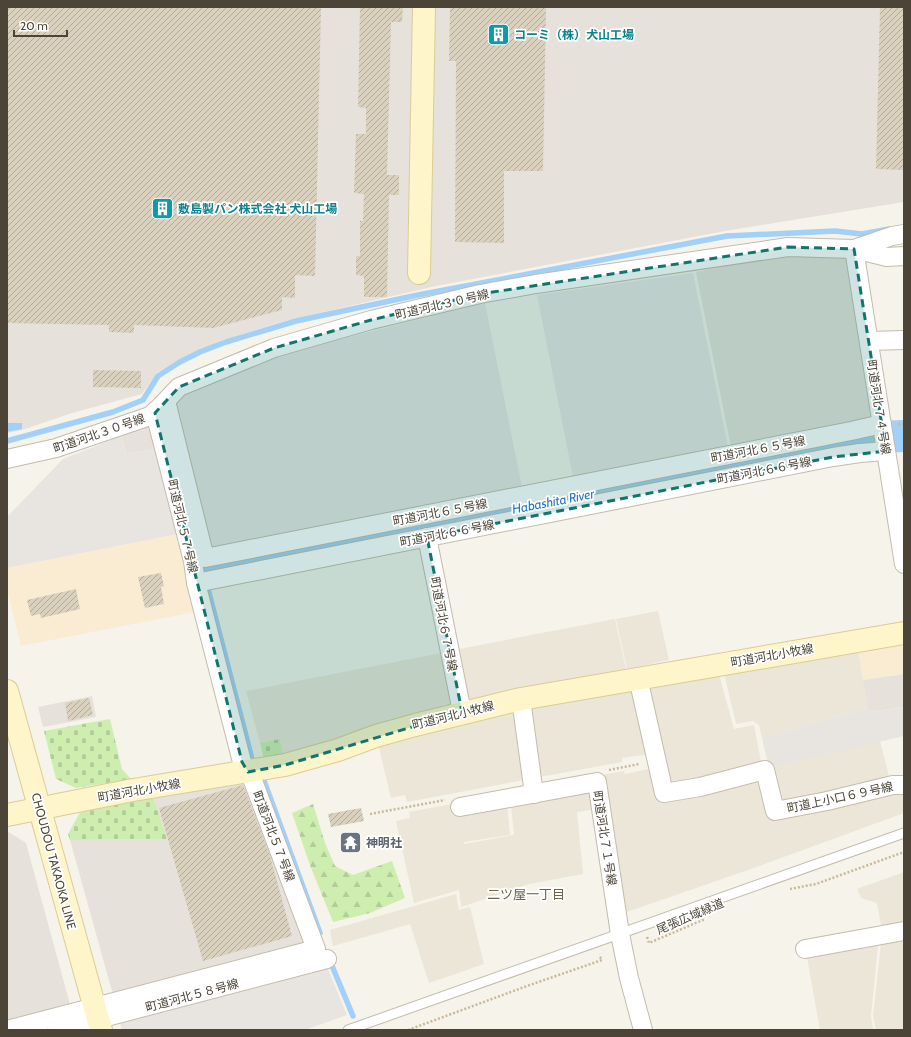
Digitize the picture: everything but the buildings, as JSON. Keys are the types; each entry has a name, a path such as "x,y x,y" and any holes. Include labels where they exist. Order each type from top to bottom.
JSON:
{"street":[{"path":"419,272 424,7"},
{"path":"854,249 892,236 904,234"},
{"name":"町道河北３０号線","path":"7,459 56,448 150,416 179,386 274,348 371,320 480,294 536,284 788,247 854,249 886,257 904,256"},
{"name":"町道河北７４号線","path":"854,249 904,564"},
{"path":"869,341 904,340"},
{"name":"町道河北６５号線","path":"160,407 205,558 882,426"},
{"name":"町道河北５７号線","path":"7,1030 98,1019 316,949 253,781 242,762 203,581 193,561 160,407"},
{"name":"町道河北６６号線","path":"203,581 834,457 886,449"},
{"name":"町道河北６７号線","path":"427,537 462,712"},
{"name":"町道河北小牧線","path":"7,815 133,790 248,772 292,763 338,750 389,732 521,698 904,633"},
{"name":"町道上小口６９号線","path":"638,678 664,793 700,787 764,770 775,810 827,801 893,785 904,785"},
{"name":"CHOUDOU TAKAOKA LINE","path":"7,691 98,1019"},
{"path":"521,698 534,794"},
{"name":"町道河北７１号線","path":"460,807 597,782 629,978 643,1030"},
{"path":"805,949 904,930"},
{"name":"町道河北５８号線","path":"57,1030 327,959"}],"lane":[{"path":"348,1030 371,1026 622,940 904,833"}],"path":[{"path":"785,890 816,884 904,852"},
{"name":"尾張広域緑道","path":"408,1030 526,986 602,960 599,953 622,940 646,936 649,943 707,918"}],"highlighted area":[{"path":"788,247 854,249 886,451 833,457 427,537 462,712 285,765 248,772 242,762 155,413 179,387 274,348 371,320 480,294"}],"shaded area":[{"path":"7,7 904,7 904,202 725,231 436,286 285,321 223,340 158,372 142,394 72,413 22,430 7,433"},
{"path":"787,254 850,255 875,417 731,447 696,272"},
{"path":"693,273 729,452 574,482 537,295"},
{"path":"485,303 523,492 206,554 172,407 181,396 284,353"},
{"path":"153,420 160,448 127,454 120,432"},
{"path":"121,436 127,454 160,448 183,533 7,568 7,517 63,459"},
{"path":"183,533 200,611 21,646 7,589 7,568"},
{"path":"658,611 669,660 627,669 616,619"},
{"path":"615,619 626,669 538,686 464,704 454,650"},
{"path":"899,644 904,648 904,674 863,680 858,650"},
{"path":"858,650 869,708 762,738 759,725 753,721 736,724 724,673"},
{"path":"446,652 457,706 283,757 280,739 260,743 246,691"},
{"path":"719,674 734,729 754,725 762,767 671,788 649,684"},
{"path":"904,674 904,707 869,712 863,680"},
{"path":"621,688 632,691 650,754 622,758 622,762 534,778 524,704"},
{"path":"92,696 96,717 43,727 38,707"},
{"path":"519,705 530,779 407,802 405,795 391,798 378,744"},
{"path":"904,707 904,736 769,768 762,738 869,708 870,712"},
{"path":"880,741 890,780 781,804 769,768"},
{"path":"653,768 661,798 760,775 773,815 904,790 904,813 751,869 621,914 602,775 624,771 625,774"},
{"path":"243,779 311,943 113,995 70,840 166,839 152,794"},
{"path":"591,786 596,809 577,812 583,874 529,884 461,907 459,890 414,903 396,821 410,818 409,812 457,803 507,802 510,835 464,842 464,844 514,835 511,806"},
{"path":"7,831 26,843 71,1008 7,1025"},
{"path":"904,872 904,928 882,931 877,903 861,898 857,889"},
{"path":"456,894 459,910 470,907 484,964 429,983 410,924 333,946 330,930"},
{"path":"879,935 871,1016 873,1030 820,1030 805,946"},
{"path":"904,935 904,1030 876,1030 873,1016 881,943"},
{"path":"325,962 347,1015 305,1030 122,1030 120,1022"}],"green space":[{"path":"110,719 122,769 131,779 76,788 56,779 44,731"},
{"path":"280,739 283,757 264,760 260,743"},
{"path":"152,794 167,839 70,840 68,834 83,807"},
{"path":"313,804 325,843 335,866 353,875 392,861 405,898 370,913 333,922 311,868 292,813"}],"water":[{"path":"7,423 22,423 22,429 7,432"}],"waterway":[{"path":"7,441 113,412 143,400 158,376 180,362 226,342 296,321 418,295 727,236 835,231 862,234 889,229"},
{"name":"Habashita River","path":"203,570 880,437 904,436"},
{"path":"207,585 252,759"},
{"path":"263,778 320,933"},
{"path":"330,961 353,1016"}],"place":[{"name":"コーミ（株）犬山工場","path":"498,34"},
{"name":"敷島製パン株式会社 犬山工場","path":"162,208"},
{"name":"神明社","path":"350,842"}],"district":[{"name":"二ツ屋一丁目","path":"526,894"}]}
